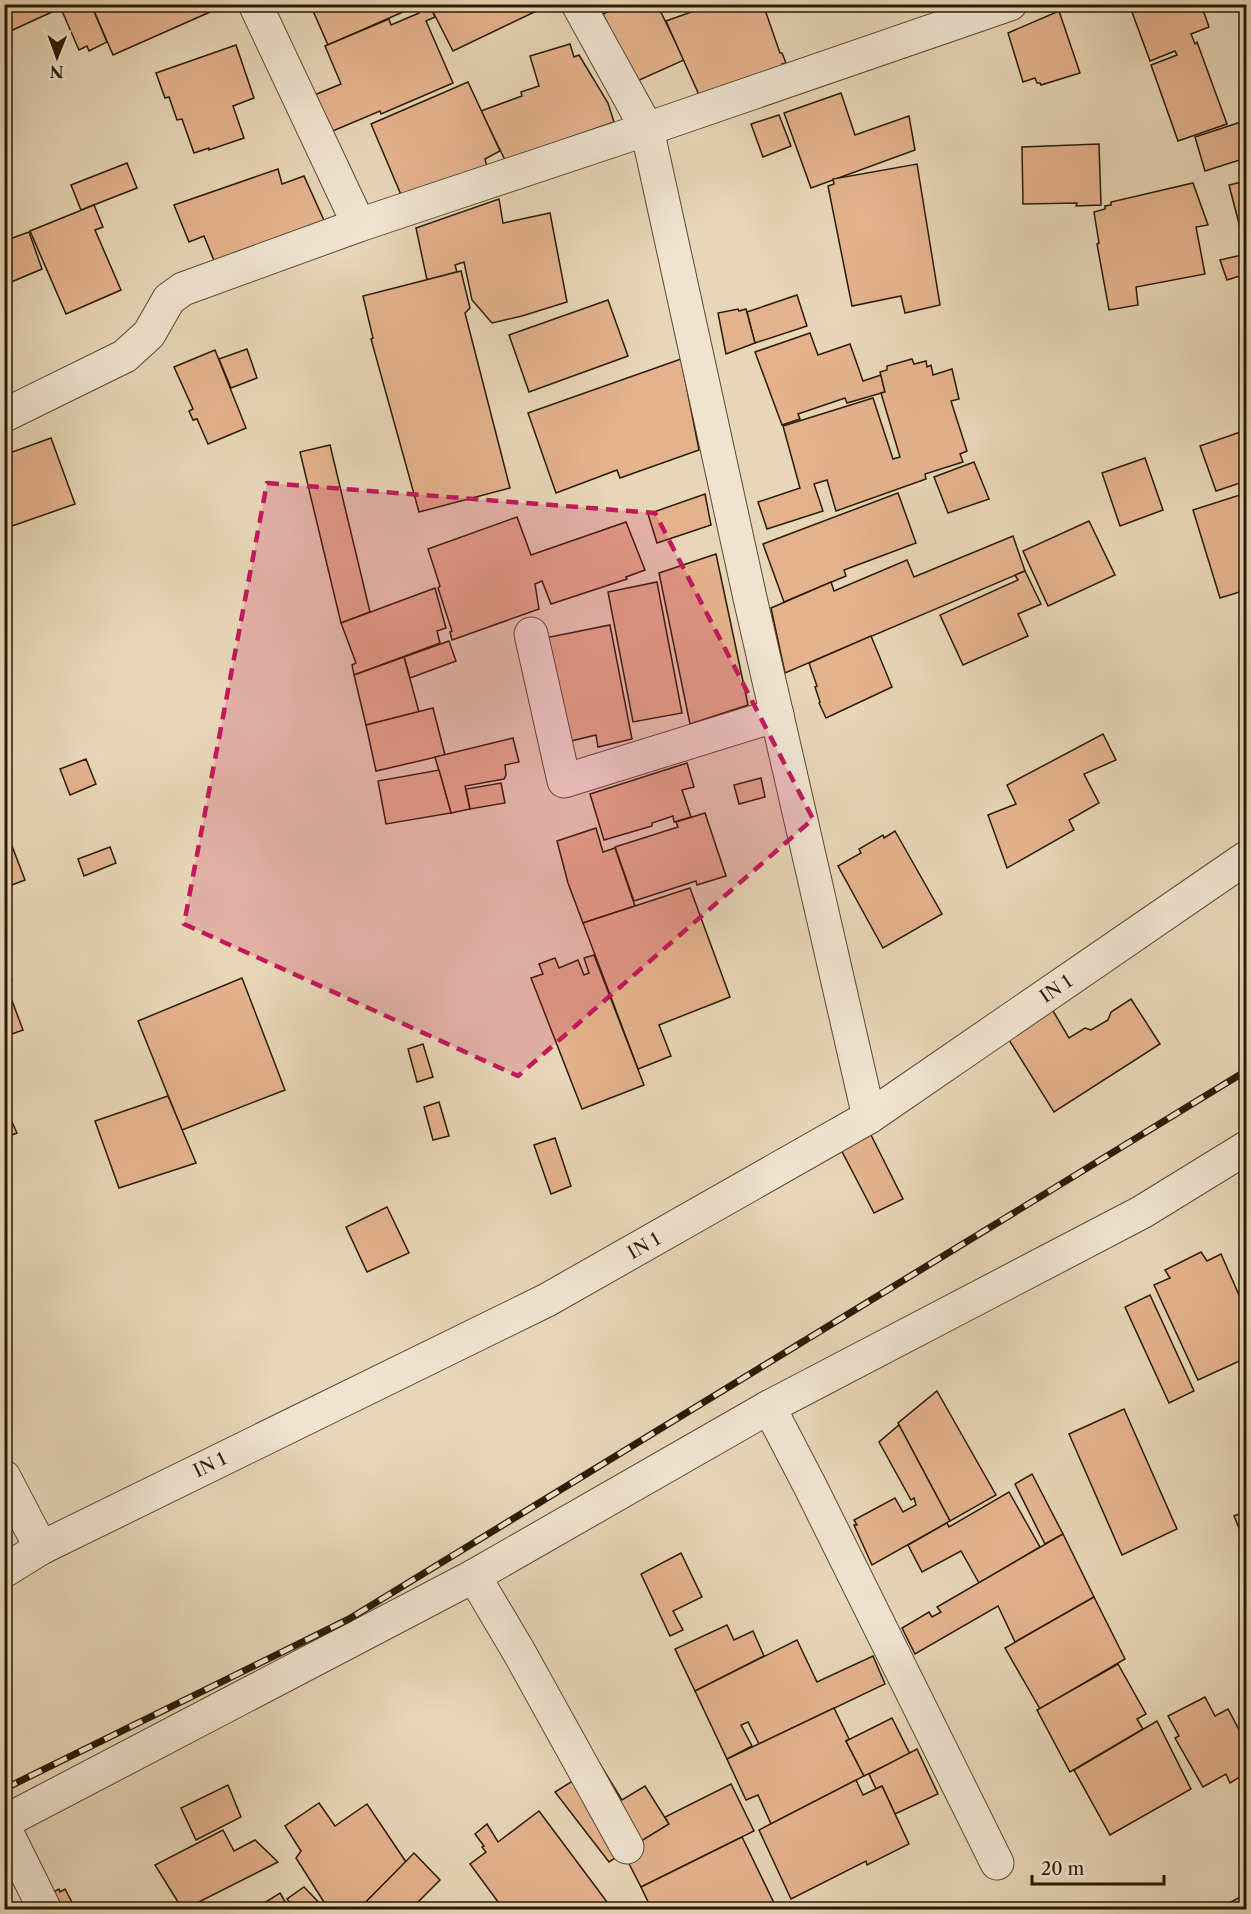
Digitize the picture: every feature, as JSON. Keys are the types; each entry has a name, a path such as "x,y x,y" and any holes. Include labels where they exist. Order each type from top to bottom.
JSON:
{"street":[{"path":"255,4 359,225"},
{"path":"579,4 647,129 869,1117"},
{"path":"7,414 125,356 149,334 169,299 183,289 359,225 1010,4"},
{"path":"531,634 564,781 777,715"},
{"name":"IN 1","path":"4,1571 41,1548 547,1300 869,1117 1246,858"},
{"path":"4,1822 474,1576 769,1407 1142,1212 1246,1148"},
{"path":"769,1407 997,1863"},
{"path":"7,1487 41,1548"},
{"path":"474,1576 519,1652 627,1847"},
{"path":"4,1827 45,1910"}],"highlighted area":[{"path":"267,483 655,513 813,819 518,1076 184,924"}],"building":[{"path":"4,4 25,4 27,8 34,4 51,4 54,11 4,34"},
{"path":"59,4 91,4 107,42 89,51 87,46 79,50"},
{"path":"91,4 207,4 210,12 113,55"},
{"path":"310,4 421,4 328,45"},
{"path":"429,4 435,17 426,21 453,83 381,114 380,111 328,133 312,96 341,84 325,46 389,19 391,25 419,13 416,7"},
{"path":"429,4 551,4 453,51"},
{"path":"593,4 624,4 603,14 605,17 600,19"},
{"path":"624,4 657,4 684,60 635,82 603,14"},
{"path":"763,4 780,53 786,63 782,64 784,67 700,97 666,21 711,5"},
{"path":"813,4 827,4 814,9"},
{"path":"1129,4 1201,4 1209,27 1191,34 1195,44 1197,42 1227,124 1178,141 1151,65 1177,55 1175,51 1150,61"},
{"path":"1059,11 1080,73 1041,85 1035,78 1023,82 1008,33"},
{"path":"570,44 574,57 579,55 608,103 614,122 505,160 481,111 522,96 521,92 539,86 530,56"},
{"path":"236,45 254,98 233,106 244,138 194,153 182,119 177,120 169,97 165,98 156,73"},
{"path":"468,82 500,151 485,159 487,167 402,197 371,124"},
{"path":"841,93 855,135 909,116 915,150 811,188 784,113"},
{"path":"779,115 791,146 763,157 751,124"},
{"path":"1244,121 1246,158 1205,171 1195,137"},
{"path":"1099,144 1101,205 1023,204 1022,147"},
{"path":"127,163 137,188 81,210 71,185"},
{"path":"917,164 940,305 905,313 901,296 852,306 828,186 834,184 833,179"},
{"path":"278,169 282,184 304,176 327,227 215,263 204,236 189,242 174,205"},
{"path":"1246,181 1246,238 1243,239 1229,185"},
{"path":"1193,183 1208,225 1196,227 1205,274 1136,287 1138,305 1109,310 1097,244 1099,243 1094,212 1105,209 1105,206 1111,205 1111,202"},
{"path":"499,199 503,223 550,213 567,302 492,323 472,300 464,262 455,265 457,272 427,280 416,228"},
{"path":"94,205 103,227 95,230 121,290 66,314 30,231"},
{"path":"29,232 42,269 4,285 4,241"},
{"path":"1246,254 1246,274 1227,280 1220,260"},
{"path":"461,271 470,308 465,313 510,488 419,512 371,339 373,338 363,296"},
{"path":"797,295 807,326 755,343 747,312"},
{"path":"608,300 628,356 529,392 509,335"},
{"path":"738,309 739,311 746,309 755,343 726,354 718,313"},
{"path":"810,333 818,355 850,344 863,381 881,375 885,392 847,403 845,398 798,414 800,419 782,425 755,352"},
{"path":"247,349 257,378 231,388 219,359"},
{"path":"215,350 246,428 208,444 197,419 193,420 189,411 193,409 174,367"},
{"path":"681,359 699,450 620,478 617,470 556,493 528,413"},
{"path":"912,359 914,364 926,361 927,367 931,365 933,375 952,369 959,399 951,401 967,451 960,454 963,462 925,474 926,479 836,511 827,480 814,484 823,511 767,529 758,502 800,488 783,426 873,398 893,459 900,457 881,393 885,392 880,372 887,370 887,366"},
{"path":"1246,430 1246,481 1216,491 1200,446"},
{"path":"51,438 75,504 12,526 4,507 4,455"},
{"path":"330,445 370,612 341,623 300,452"},
{"path":"1145,458 1163,510 1120,526 1102,473"},
{"path":"974,462 989,499 948,513 934,477"},
{"path":"898,493 916,543 844,570 846,576 784,602 763,544"},
{"path":"1246,493 1246,590 1220,598 1193,510"},
{"path":"705,494 711,525 657,543 648,514"},
{"path":"517,517 531,555 626,522 645,570 626,577 627,579 551,604 542,581 535,584 539,609 452,640 450,632 452,631 428,549"},
{"path":"1089,521 1115,575 1048,606 1023,551"},
{"path":"1013,536 1025,571 785,673 771,608 831,582 834,591 907,560 914,577"},
{"path":"716,554 748,705 690,724 659,573"},
{"path":"1025,571 1041,604 1018,614 1028,636 963,665 940,615 1018,580 1015,575"},
{"path":"657,582 682,713 633,722 608,592"},
{"path":"435,588 446,628 437,631 440,643 354,675 352,665 356,663 341,623"},
{"path":"610,625 632,739 598,747 596,735 571,741 545,638"},
{"path":"871,636 892,687 826,718 819,703 815,687 817,686 809,663"},
{"path":"449,641 456,661 410,678 404,657"},
{"path":"404,657 419,712 366,725 354,675"},
{"path":"433,708 445,755 376,771 366,725"},
{"path":"1103,734 1116,760 1084,774 1099,803 1069,820 1074,830 1007,868 988,815 1016,804 1007,785"},
{"path":"513,738 519,762 505,765 504,779 465,786 470,809 451,813 435,757"},
{"path":"86,759 96,784 70,795 60,769"},
{"path":"687,763 694,787 682,790 691,817 674,822 673,816 652,823 652,826 604,840 590,794"},
{"path":"439,770 451,813 386,824 378,781"},
{"path":"761,778 765,797 739,804 734,785"},
{"path":"501,783 505,803 470,809 466,789"},
{"path":"705,813 726,876 697,885 696,881 634,901 615,847 678,827 676,822"},
{"path":"596,828 603,852 615,848 635,906 583,923 568,883 557,841"},
{"path":"895,831 942,914 883,948 838,866 861,853 859,849"},
{"path":"7,833 25,880 4,888 4,834"},
{"path":"110,847 116,863 84,876 78,859"},
{"path":"690,888 730,997 659,1025 671,1056 638,1069 583,923"},
{"path":"594,955 644,1085 582,1109 531,978 543,974 539,964 555,958 559,968 578,960 584,975 589,973 584,958"},
{"path":"4,958 12,980 5,982 23,1030 4,1037"},
{"path":"242,978 285,1090 182,1130 138,1021"},
{"path":"1131,999 1160,1044 1054,1112 1004,1032 1049,1004 1069,1038 1085,1028 1091,1030 1108,1020 1111,1012"},
{"path":"423,1044 433,1077 417,1082 408,1049"},
{"path":"168,1096 196,1163 119,1188 95,1121"},
{"path":"439,1102 449,1136 433,1140 424,1107"},
{"path":"4,1104 17,1133 4,1138"},
{"path":"866,1125 903,1199 874,1213 836,1140"},
{"path":"555,1138 571,1186 551,1194 534,1145"},
{"path":"387,1207 409,1253 367,1272 346,1227"},
{"path":"1201,1252 1207,1261 1221,1254 1246,1311 1246,1358 1198,1380 1154,1285 1170,1278 1165,1270"},
{"path":"1150,1295 1194,1391 1169,1403 1125,1307"},
{"path":"937,1391 996,1495 950,1521 898,1423"},
{"path":"1124,1409 1177,1529 1122,1555 1069,1434"},
{"path":"899,1425 950,1521 872,1565 854,1525 857,1525 854,1520 895,1498 903,1512 916,1505 914,1498 911,1500 879,1442"},
{"path":"1032,1474 1063,1534 1045,1544 1015,1484"},
{"path":"1009,1492 1040,1547 979,1583 961,1551 922,1572 908,1545 947,1523 949,1527"},
{"path":"1246,1511 1246,1545 1234,1516"},
{"path":"1063,1534 1094,1597 1015,1642 998,1606 915,1654 902,1628 929,1612 932,1617 941,1612 937,1607"},
{"path":"681,1553 702,1597 673,1611 683,1630 670,1636 641,1574"},
{"path":"1094,1597 1125,1659 1040,1709 1005,1648"},
{"path":"727,1625 734,1640 753,1631 764,1656 695,1691 675,1649"},
{"path":"797,1640 817,1682 873,1656 885,1684 759,1744 748,1722 741,1725 752,1746 727,1759 695,1691"},
{"path":"1118,1664 1146,1714 1137,1719 1143,1729 1070,1772 1037,1710"},
{"path":"1205,1697 1215,1716 1228,1709 1246,1743 1246,1773 1230,1783 1226,1774 1203,1787 1175,1738 1179,1736 1168,1716"},
{"path":"834,1708 849,1739 846,1741 864,1776 771,1824 758,1795 746,1800 727,1759"},
{"path":"892,1718 910,1754 864,1776 846,1741"},
{"path":"1157,1721 1191,1789 1110,1835 1074,1770"},
{"path":"917,1749 938,1794 895,1814 882,1786 876,1789 869,1774"},
{"path":"600,1764 622,1800 645,1786 669,1824 609,1862 555,1792"},
{"path":"856,1780 863,1795 882,1786 909,1844 867,1865 866,1861 791,1899 759,1830"},
{"path":"731,1784 754,1831 641,1887 623,1852 669,1824 665,1817"},
{"path":"228,1785 241,1817 196,1840 181,1808"},
{"path":"319,1803 335,1826 367,1804 406,1862 358,1910 329,1910 296,1858 301,1851 285,1826"},
{"path":"539,1811 613,1910 504,1910 470,1864 486,1852 475,1834 487,1824 498,1842"},
{"path":"223,1830 234,1851 255,1840 278,1862 183,1910 155,1865"},
{"path":"742,1837 776,1907 771,1910 652,1910 641,1887"},
{"path":"414,1853 440,1880 410,1910 358,1910"},
{"path":"304,1887 326,1910 295,1910 287,1899"},
{"path":"59,1889 60,1892 65,1889 76,1910 45,1910 40,1899"},
{"path":"280,1893 290,1910 253,1910"},
{"path":"1246,1894 1246,1910 1216,1910"}],"railway":[{"path":"4,1789 349,1619 1246,1071"}]}
